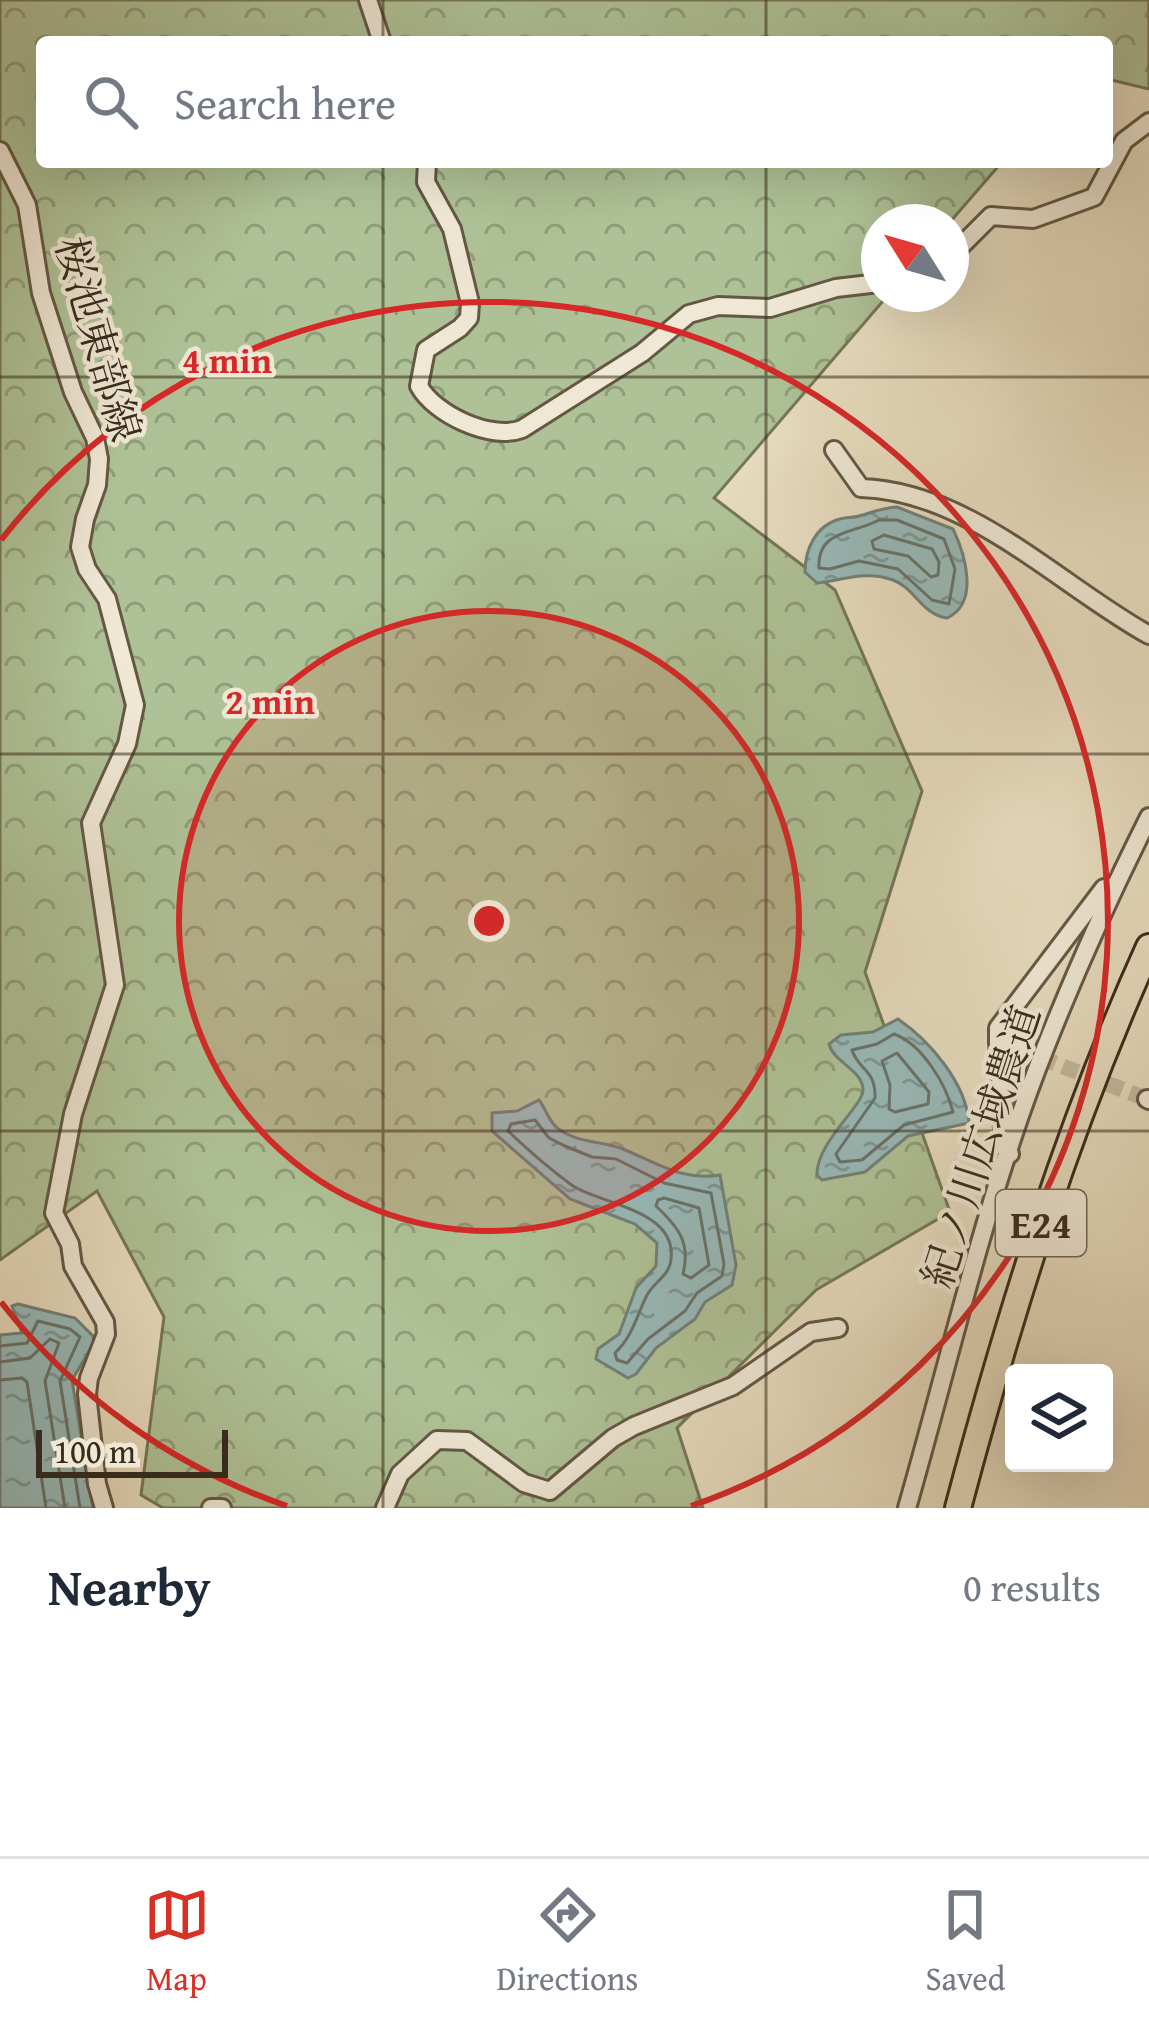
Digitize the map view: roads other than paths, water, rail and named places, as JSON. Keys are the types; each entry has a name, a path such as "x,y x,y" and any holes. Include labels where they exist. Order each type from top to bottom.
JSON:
{"highway":[{"name":"E24","path":"958,1508 1030,1255 1097,1070 1149,946"}],"street":[{"path":"368,0 380,36"},
{"path":"1113,162 1134,130 1149,122"},
{"name":"桜池東部線","path":"0,152 26,206 41,293 94,438 99,459 97,485 80,547 87,569 107,599 135,700 127,744 91,823 115,985 74,1114 54,1213 70,1244 73,1266 105,1322 106,1334 87,1394 94,1471 104,1508"},
{"path":"427,168 426,182 452,229 470,303 469,318 425,353 418,386 442,412 512,433 642,353 688,314 718,306 770,308 861,285"},
{"path":"969,238 991,216 1033,219 1094,197 1110,168"},
{"path":"834,450 861,488 915,498 972,522 1025,553 1095,605 1149,635"},
{"name":"紀ノ川広域農道","path":"907,1508 1037,1070 1149,817"},
{"path":"1010,1154 1004,1147 998,1028 1104,888 1115,885"},
{"path":"998,1041 1018,1049"},
{"path":"385,1508 400,1474 437,1440 467,1441 524,1483 550,1492 634,1426 733,1386 811,1332 838,1328"},
{"path":"212,1508 222,1508"}],"water":[{"path":"897,507 953,529 965,564 967,590 957,611 947,618 931,612 893,580 864,576 817,583 805,572 810,547 824,527 842,518"},
{"path":"898,1019 922,1039 954,1078 969,1123 908,1136 865,1172 822,1180 817,1175 824,1150 863,1090 858,1077 829,1044 841,1035 873,1032"},
{"path":"539,1100 553,1124 567,1134 623,1149 681,1173 720,1175 736,1265 732,1285 705,1302 695,1319 656,1348 628,1378 596,1359 598,1349 619,1334 636,1288 656,1266 657,1243 635,1224 570,1199 492,1131 492,1113 517,1111"},
{"path":"12,1306 75,1318 93,1336 94,1343 72,1380 93,1508 0,1508 0,1335 22,1333"}],"tunnel":[{"path":"1018,1049 1147,1099"}]}
